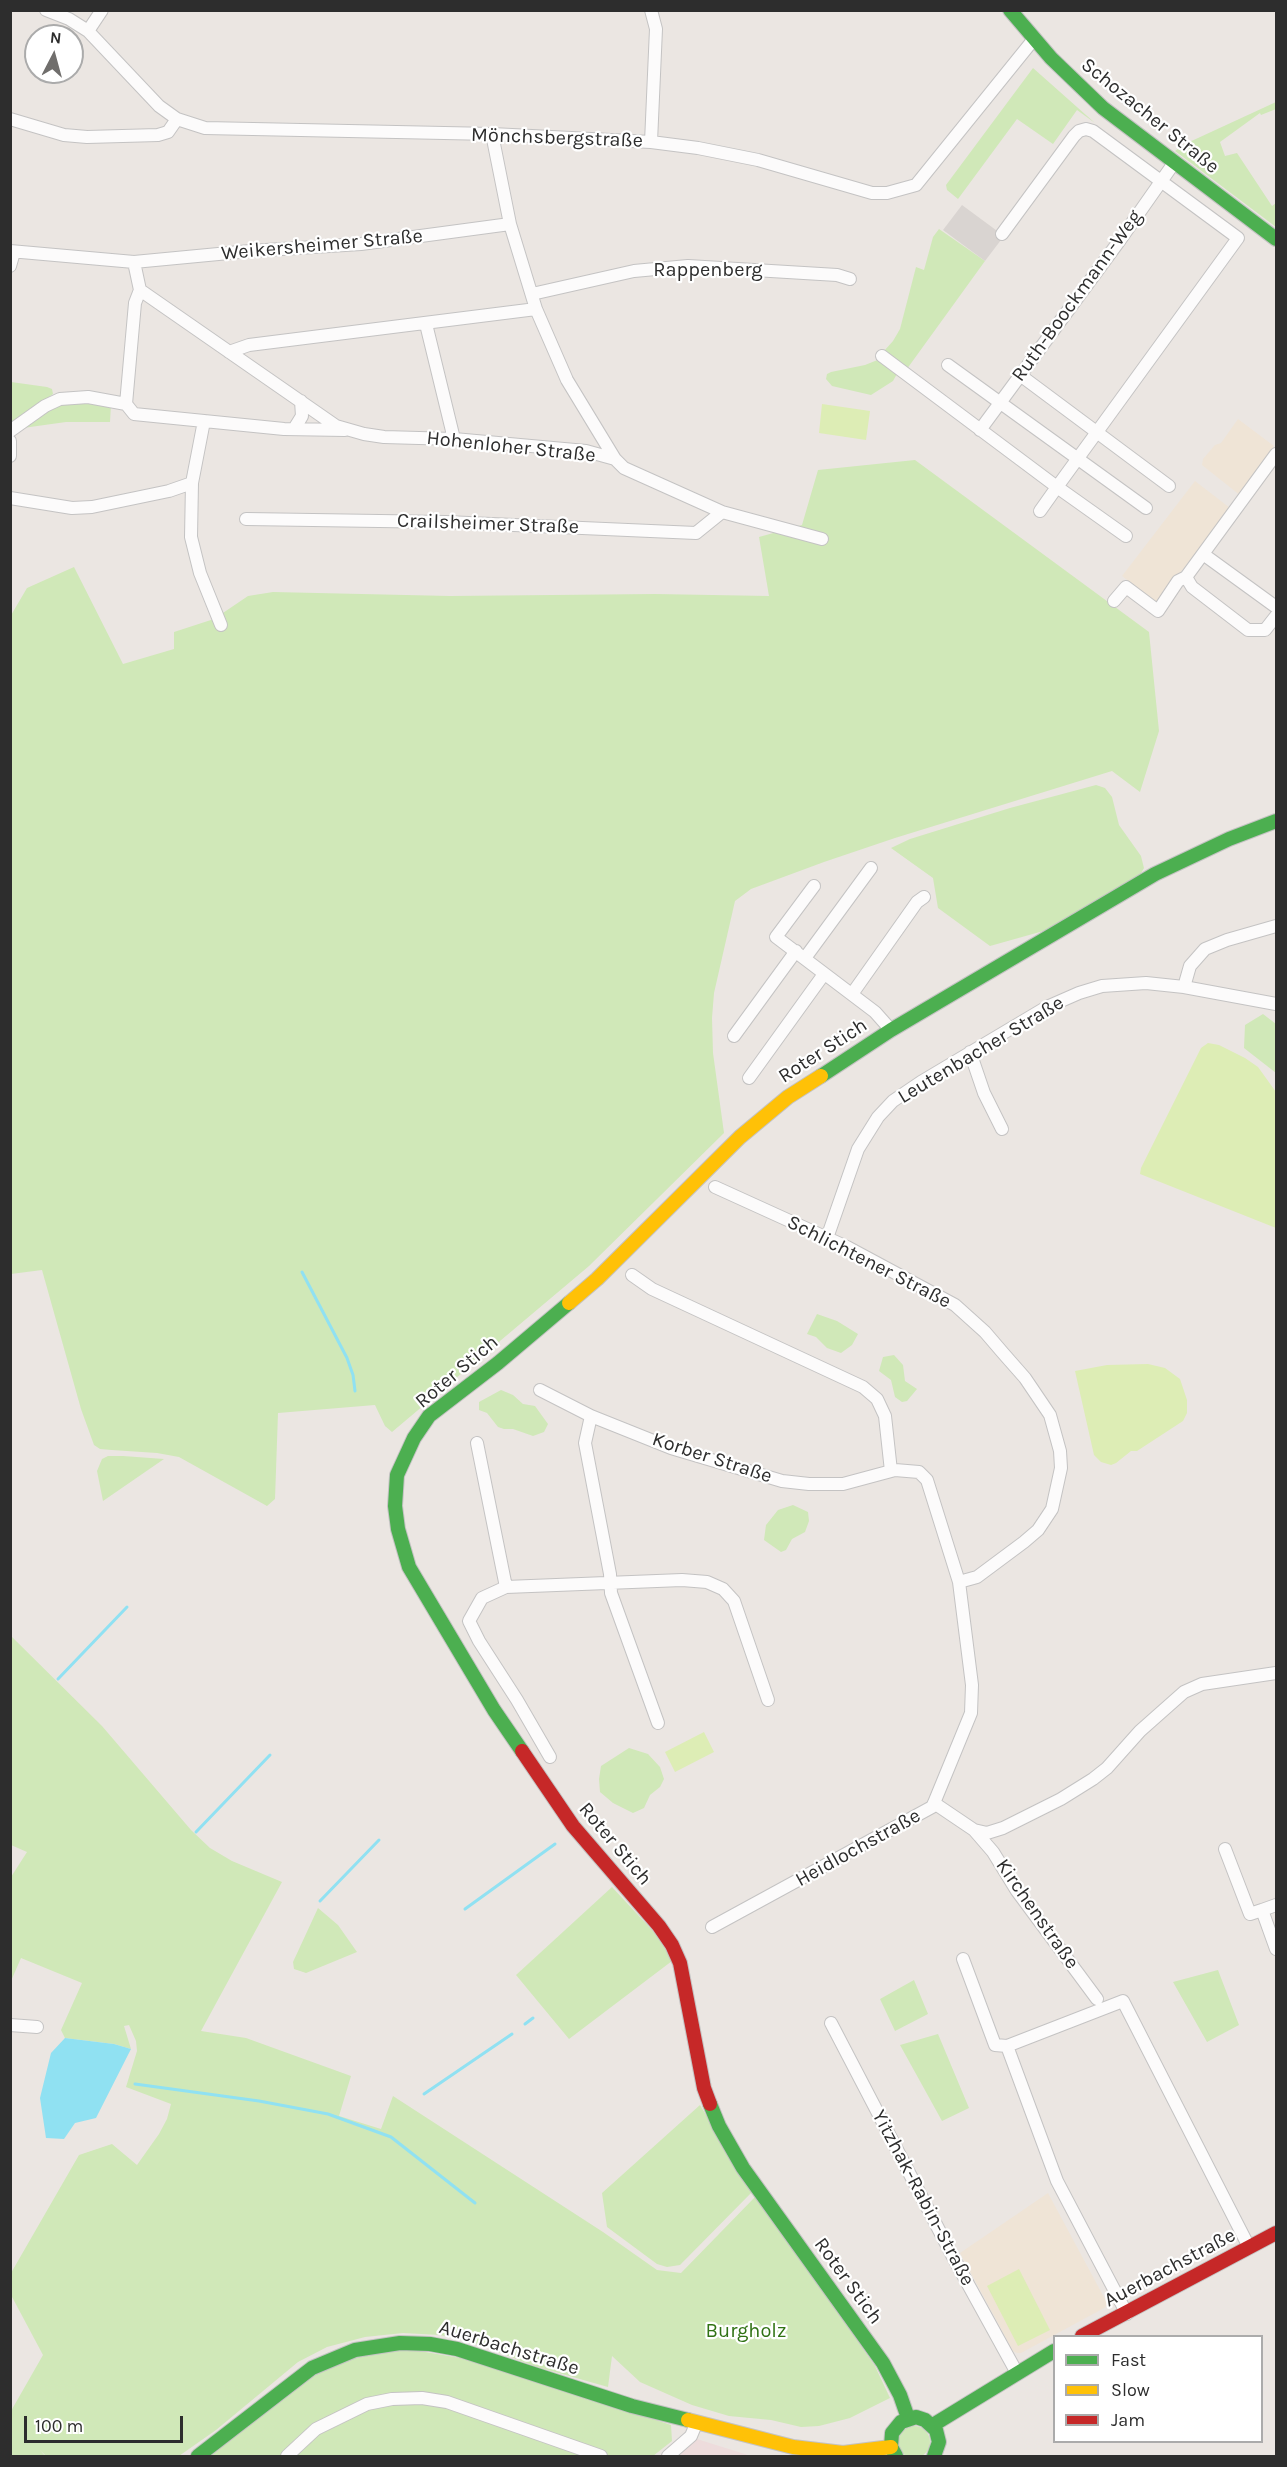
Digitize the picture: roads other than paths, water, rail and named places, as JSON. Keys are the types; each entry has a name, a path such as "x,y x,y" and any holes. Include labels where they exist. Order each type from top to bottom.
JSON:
{"street":[{"name":"Mönchsbergstraße","path":"46,10 69,19 88,31 159,106 177,119 205,128 492,134 651,142 698,147 759,160 872,193 907,189 916,185 1034,39"},
{"path":"69,19 81,10"},
{"path":"88,31 102,10"},
{"path":"651,10 656,29 651,142"},
{"name":"Schozacher Straße","path":"1010,10 1034,39 1103,108 1276,239"},
{"path":"10,119 64,135 87,137 158,135 168,132 177,119"},
{"path":"1002,234 1079,130 1086,129 1093,131 1238,238 1095,432 1040,511"},
{"path":"492,134 510,224 536,309 567,380 615,459"},
{"name":"Ruth-Boockmann-Weg","path":"980,430 1174,163"},
{"name":"Weikersheimer Straße","path":"134,262 361,244 510,224"},
{"path":"10,266 12,252 134,262 140,290 135,303 126,404"},
{"name":"Rappenberg","path":"532,294 634,271 688,266 837,274 850,279"},
{"name":"Hohenloher Straße","path":"140,290 326,420 349,430 384,437 454,439 586,451 615,459 624,468 722,512 822,539"},
{"path":"229,352 249,345 536,309"},
{"path":"426,324 454,439"},
{"path":"882,356 1126,536"},
{"path":"948,365 1146,508"},
{"path":"1020,375 1169,486"},
{"path":"10,431 31,414 60,399 88,397 126,404 134,414 294,429 349,430"},
{"path":"294,429 302,416 301,401"},
{"path":"204,421 192,483 190,516 194,552 221,625"},
{"path":"10,441 10,456"},
{"path":"1114,601 1126,587 1158,611 1178,582 1186,577 1276,454"},
{"path":"10,498 72,508 92,507 169,491 192,483"},
{"name":"Crailsheimer Straße","path":"246,519 446,522 696,533 722,512"},
{"path":"1203,554 1276,607"},
{"path":"1186,577 1192,587 1248,630 1265,630 1276,616"},
{"name":"Roter Stich","path":"908,2418 900,2395 883,2363 738,2160 719,2126 704,2088 680,1963 672,1945 659,1926 573,1826 494,1710 408,1567 394,1506 397,1476 414,1438 429,1416 498,1363 597,1279 751,1126 788,1097 891,1030 1155,874 1229,839 1276,821"},
{"path":"734,1036 871,868"},
{"path":"814,886 776,937 875,1012 891,1030"},
{"path":"852,994 917,902 924,897"},
{"path":"1184,987 1190,966 1205,949 1276,926"},
{"path":"749,1078 824,974"},
{"name":"Leutenbacher Straße","path":"827,1238 858,1149 878,1117 902,1094 1047,1006 1102,986 1131,984 1184,987 1276,1004"},
{"path":"970,1052 984,1093 1002,1129"},
{"name":"Schlichtener Straße","path":"716,1187 873,1260 955,1305 985,1332 1025,1378 1050,1415 1060,1451 1061,1468 1052,1509 1038,1530 1024,1542 977,1577 959,1582"},
{"path":"632,1275 652,1289 863,1387 877,1399 885,1416 891,1471"},
{"name":"Korber Straße","path":"540,1390 591,1416 671,1448 782,1481 843,1484 891,1471 911,1470 924,1475 959,1582 972,1685 971,1713 934,1803"},
{"path":"591,1416 585,1443 610,1583 617,1612 658,1723"},
{"path":"477,1443 506,1587"},
{"path":"550,1757 517,1700 478,1641 469,1621 482,1598 506,1587 707,1581 723,1589 734,1601 768,1701"},
{"path":"974,1830 987,1833 1003,1828 1061,1799 1093,1779 1107,1768 1140,1731 1184,1692 1202,1684 1276,1673"},
{"name":"Heidlochstraße","path":"712,1928 932,1807 934,1803 974,1830"},
{"name":"Kirchenstraße","path":"974,1830 993,1852 1017,1891 1097,1999"},
{"path":"1225,1849 1250,1914 1276,1905"},
{"path":"1262,1910 1276,1949"},
{"path":"963,1959 995,2045 1007,2046 1123,2001 1249,2247"},
{"name":"Yitzhak-Rabin-Straße","path":"831,2023 952,2255 1017,2373"},
{"path":"10,2025 37,2027"},
{"path":"1007,2046 1057,2181 1127,2314"},
{"name":"Auerbachstraße","path":"1086,2335 1276,2233"},
{"name":"Auerbachstraße","path":"198,2457 312,2368 356,2350 400,2343 430,2344 457,2349 584,2391 696,2424 765,2441 828,2452 893,2452"},
{"path":"933,2425 1053,2352"},
{"path":"287,2457 316,2429 367,2404 392,2399 422,2398 447,2402 601,2457"},
{"path":"893,2452 892,2433 896,2427 908,2418 925,2420 933,2425 939,2442 934,2457"},
{"path":"668,2457 691,2436 696,2424"}],"water":[{"path":"65,2038 114,2044 131,2049 96,2118 75,2123 64,2139 46,2138 40,2098 51,2053"}],"waterway":[{"path":"302,1272 347,1358 353,1375 355,1391"},
{"path":"58,1679 127,1607"},
{"path":"196,1832 270,1755"},
{"path":"320,1901 379,1840"},
{"path":"465,1909 555,1844"},
{"path":"525,2024 533,2018"},
{"path":"424,2094 512,2034"},
{"path":"135,2084 259,2101 328,2114 391,2137 475,2203"}],"park label":[{"name":"Burgholz","path":"746,2331"}]}
